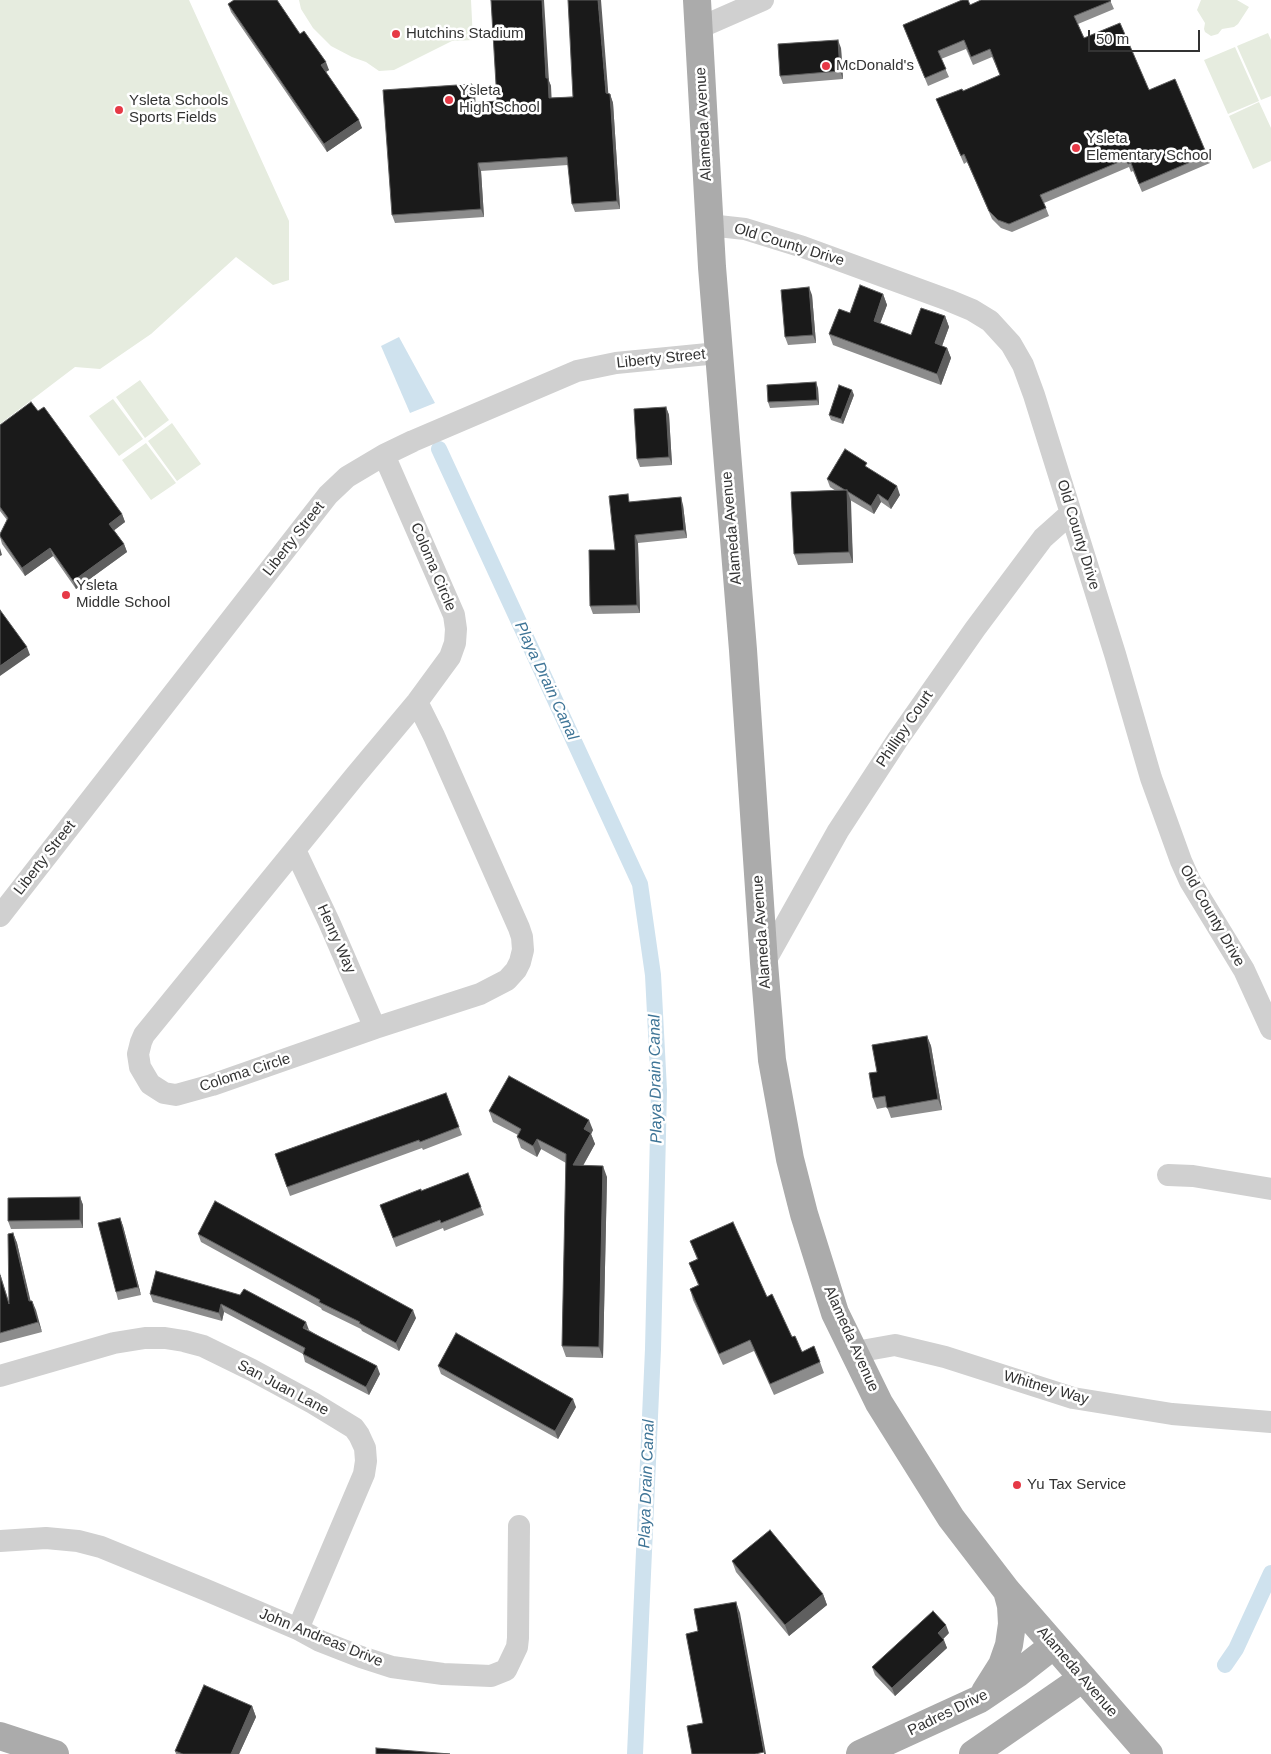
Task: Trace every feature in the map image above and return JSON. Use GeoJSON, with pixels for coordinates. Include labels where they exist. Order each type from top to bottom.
{"type":"FeatureCollection","features":[{"type":"Feature","properties":{"kind":"main road","name":"Alameda Avenue"},"geometry":{"type":"LineString","coordinates":[[697,0],[718,353],[743,650],[772,1060],[790,1159],[804,1214],[835,1313],[879,1403],[951,1518],[1007,1591],[1149,1754]]}},
{"type":"Feature","properties":{"kind":"main road"},"geometry":{"type":"LineString","coordinates":[[980,1699],[1002,1665],[1009,1645],[1012,1624],[1011,1606],[1007,1591]]}},
{"type":"Feature","properties":{"kind":"main road","name":"Padres Drive"},"geometry":{"type":"LineString","coordinates":[[860,1754],[980,1699],[1017,1674],[1054,1645]]}},
{"type":"Feature","properties":{"kind":"main road"},"geometry":{"type":"LineString","coordinates":[[973,1754],[1083,1678]]}},
{"type":"Feature","properties":{"kind":"main road"},"geometry":{"type":"LineString","coordinates":[[0,1736],[55,1754]]}},
{"type":"Feature","properties":{"kind":"street"},"geometry":{"type":"LineString","coordinates":[[699,28],[763,0]]}},
{"type":"Feature","properties":{"kind":"street","name":"Old County Drive"},"geometry":{"type":"LineString","coordinates":[[709,225],[746,229],[803,247],[948,300],[972,310],[990,321],[1011,344],[1023,365],[1034,395],[1115,654],[1151,778],[1181,862],[1190,881],[1244,970],[1271,1029]]}},
{"type":"Feature","properties":{"kind":"street","name":"Liberty Street"},"geometry":{"type":"LineString","coordinates":[[0,916],[328,495],[347,477],[384,455],[504,401],[577,371],[616,363],[718,353]]}},
{"type":"Feature","properties":{"kind":"street","name":"Coloma Circle"},"geometry":{"type":"LineString","coordinates":[[384,455],[454,615],[455,643],[450,657],[417,702],[144,1035],[138,1054],[140,1067],[150,1084],[164,1093],[180,1094],[480,994],[500,985],[516,970],[523,950],[519,928],[434,736],[417,702]]}},
{"type":"Feature","properties":{"kind":"street","name":"Phillipy Court"},"geometry":{"type":"LineString","coordinates":[[764,963],[838,830],[898,739],[975,629],[1043,538],[1071,513]]}},
{"type":"Feature","properties":{"kind":"street","name":"Henry Way"},"geometry":{"type":"LineString","coordinates":[[295,850],[375,1028]]}},
{"type":"Feature","properties":{"kind":"street"},"geometry":{"type":"LineString","coordinates":[[1168,1175],[1193,1176],[1271,1189]]}},
{"type":"Feature","properties":{"kind":"street","name":"San Juan Lane"},"geometry":{"type":"LineString","coordinates":[[0,1376],[114,1343],[145,1338],[174,1339],[203,1346],[252,1370],[354,1428],[365,1448],[364,1474],[298,1629]]}},
{"type":"Feature","properties":{"kind":"street","name":"Whitney Way"},"geometry":{"type":"LineString","coordinates":[[856,1355],[867,1350],[895,1345],[945,1357],[1072,1398],[1172,1414],[1271,1422]]}},
{"type":"Feature","properties":{"kind":"street","name":"John Andreas Drive"},"geometry":{"type":"LineString","coordinates":[[0,1541],[46,1538],[78,1541],[100,1547],[361,1657],[392,1667],[443,1674],[491,1676],[500,1674],[509,1666],[517,1647],[519,1526]]}},
{"type":"Feature","properties":{"kind":"shaded area","name":"Ysleta Schools Sports Fields"},"geometry":{"type":"Polygon","coordinates":[[[0,0],[189,0],[289,221],[289,280],[273,285],[236,257],[151,334],[100,369],[75,367],[0,424],[0,0]]]}},
{"type":"Feature","properties":{"kind":"shaded area","name":"Hutchins Stadium"},"geometry":{"type":"Polygon","coordinates":[[[299,0],[471,0],[473,40],[452,41],[394,70],[379,71],[366,62],[331,46],[313,28],[301,9],[299,0]]]}},
{"type":"Feature","properties":{"kind":"shaded area"},"geometry":{"type":"Polygon","coordinates":[[[1201,0],[1237,0],[1249,7],[1238,24],[1234,27],[1222,29],[1218,34],[1211,36],[1205,32],[1205,23],[1197,10],[1201,0]]]}},
{"type":"Feature","properties":{"kind":"shaded area"},"geometry":{"type":"Polygon","coordinates":[[[1268,33],[1271,40],[1271,96],[1261,100],[1237,46],[1268,33]]]}},
{"type":"Feature","properties":{"kind":"shaded area"},"geometry":{"type":"Polygon","coordinates":[[[1235,47],[1259,101],[1228,114],[1204,60],[1235,47]]]}},
{"type":"Feature","properties":{"kind":"shaded area"},"geometry":{"type":"Polygon","coordinates":[[[1259,102],[1271,128],[1271,161],[1253,169],[1229,116],[1259,102]]]}},
{"type":"Feature","properties":{"kind":"shaded area"},"geometry":{"type":"Polygon","coordinates":[[[140,380],[169,420],[145,438],[116,397],[140,380]]]}},
{"type":"Feature","properties":{"kind":"shaded area"},"geometry":{"type":"Polygon","coordinates":[[[113,399],[143,439],[119,456],[89,416],[113,399]]]}},
{"type":"Feature","properties":{"kind":"shaded area"},"geometry":{"type":"Polygon","coordinates":[[[172,423],[201,464],[177,481],[148,441],[172,423]]]}},
{"type":"Feature","properties":{"kind":"shaded area"},"geometry":{"type":"Polygon","coordinates":[[[146,443],[176,483],[151,500],[122,460],[146,443]]]}},
{"type":"Feature","properties":{"kind":"water"},"geometry":{"type":"Polygon","coordinates":[[[399,337],[435,403],[410,413],[381,346],[399,337]]]}},
{"type":"Feature","properties":{"kind":"building"},"geometry":{"type":"Polygon","coordinates":[[[234,0],[277,0],[300,34],[304,31],[326,62],[321,65],[359,120],[324,144],[228,4],[234,0]]]}},
{"type":"Feature","properties":{"kind":"building"},"geometry":{"type":"Polygon","coordinates":[[[491,0],[542,0],[546,78],[548,78],[549,98],[573,97],[568,0],[598,0],[606,93],[610,94],[617,201],[572,204],[567,157],[478,163],[481,209],[392,215],[383,90],[472,84],[473,103],[497,101],[491,0]]]}},
{"type":"Feature","properties":{"kind":"building"},"geometry":{"type":"Polygon","coordinates":[[[962,0],[968,0],[970,5],[981,0],[1110,0],[1074,16],[1084,38],[1120,23],[1149,90],[1175,79],[1207,155],[1139,184],[1131,163],[1128,164],[1126,159],[1040,195],[1046,208],[1009,224],[998,220],[989,211],[964,154],[961,156],[936,99],[962,89],[963,91],[1000,75],[990,49],[971,57],[964,40],[938,51],[946,69],[925,78],[903,25],[962,0]]]}},
{"type":"Feature","properties":{"kind":"building"},"geometry":{"type":"Polygon","coordinates":[[[838,40],[840,71],[780,76],[778,44],[838,40]]]}},
{"type":"Feature","properties":{"kind":"building"},"geometry":{"type":"Polygon","coordinates":[[[860,285],[883,294],[874,321],[911,335],[921,308],[945,316],[935,343],[947,348],[937,374],[829,334],[839,309],[850,313],[860,285]]]}},
{"type":"Feature","properties":{"kind":"building"},"geometry":{"type":"Polygon","coordinates":[[[809,287],[813,335],[785,337],[781,290],[809,287]]]}},
{"type":"Feature","properties":{"kind":"building"},"geometry":{"type":"Polygon","coordinates":[[[816,382],[817,400],[768,402],[767,385],[816,382]]]}},
{"type":"Feature","properties":{"kind":"building"},"geometry":{"type":"Polygon","coordinates":[[[839,385],[852,390],[841,419],[829,415],[839,385]]]}},
{"type":"Feature","properties":{"kind":"building"},"geometry":{"type":"Polygon","coordinates":[[[31,402],[38,411],[44,407],[122,514],[109,524],[124,544],[73,581],[50,548],[22,568],[0,536],[8,518],[0,507],[0,425],[31,402]]]}},
{"type":"Feature","properties":{"kind":"building"},"geometry":{"type":"Polygon","coordinates":[[[666,407],[669,457],[637,459],[634,409],[666,407]]]}},
{"type":"Feature","properties":{"kind":"building"},"geometry":{"type":"Polygon","coordinates":[[[845,449],[867,463],[865,466],[897,486],[888,501],[878,494],[871,506],[827,479],[845,449]]]}},
{"type":"Feature","properties":{"kind":"building"},"geometry":{"type":"Polygon","coordinates":[[[847,490],[849,552],[794,554],[791,492],[847,490]]]}},
{"type":"Feature","properties":{"kind":"building"},"geometry":{"type":"Polygon","coordinates":[[[628,494],[629,502],[681,497],[684,530],[635,535],[637,605],[590,606],[589,550],[615,550],[609,496],[628,494]]]}},
{"type":"Feature","properties":{"kind":"building"},"geometry":{"type":"Polygon","coordinates":[[[0,610],[27,647],[0,666],[0,610]]]}},
{"type":"Feature","properties":{"kind":"building"},"geometry":{"type":"Polygon","coordinates":[[[927,1036],[938,1099],[887,1108],[885,1096],[873,1098],[869,1073],[877,1072],[872,1045],[927,1036]]]}},
{"type":"Feature","properties":{"kind":"building"},"geometry":{"type":"Polygon","coordinates":[[[509,1076],[589,1120],[584,1129],[591,1133],[573,1165],[603,1166],[599,1347],[562,1346],[566,1154],[537,1139],[533,1146],[517,1137],[521,1129],[489,1111],[509,1076]]]}},
{"type":"Feature","properties":{"kind":"building"},"geometry":{"type":"Polygon","coordinates":[[[446,1093],[459,1127],[287,1187],[275,1154],[446,1093]]]}},
{"type":"Feature","properties":{"kind":"building"},"geometry":{"type":"Polygon","coordinates":[[[468,1173],[481,1207],[441,1223],[440,1220],[393,1238],[380,1205],[468,1173]]]}},
{"type":"Feature","properties":{"kind":"building"},"geometry":{"type":"Polygon","coordinates":[[[80,1197],[80,1220],[8,1221],[8,1198],[80,1197]]]}},
{"type":"Feature","properties":{"kind":"building"},"geometry":{"type":"Polygon","coordinates":[[[215,1201],[413,1310],[396,1343],[198,1234],[215,1201]]]}},
{"type":"Feature","properties":{"kind":"building"},"geometry":{"type":"Polygon","coordinates":[[[120,1218],[138,1287],[116,1292],[98,1223],[120,1218]]]}},
{"type":"Feature","properties":{"kind":"building"},"geometry":{"type":"Polygon","coordinates":[[[733,1222],[767,1297],[772,1294],[792,1337],[795,1336],[802,1352],[814,1346],[820,1362],[770,1384],[750,1340],[719,1354],[690,1289],[699,1285],[689,1263],[698,1259],[690,1241],[733,1222]]]}},
{"type":"Feature","properties":{"kind":"building"},"geometry":{"type":"Polygon","coordinates":[[[13,1233],[29,1301],[32,1301],[38,1322],[0,1333],[0,1275],[9,1304],[8,1234],[13,1233]]]}},
{"type":"Feature","properties":{"kind":"building"},"geometry":{"type":"Polygon","coordinates":[[[156,1271],[240,1295],[244,1289],[306,1322],[303,1328],[377,1366],[366,1387],[303,1354],[305,1348],[221,1304],[219,1313],[150,1294],[156,1271]]]}},
{"type":"Feature","properties":{"kind":"building"},"geometry":{"type":"Polygon","coordinates":[[[456,1333],[573,1399],[555,1431],[438,1366],[456,1333]]]}},
{"type":"Feature","properties":{"kind":"building"},"geometry":{"type":"Polygon","coordinates":[[[770,1530],[823,1594],[785,1625],[732,1561],[770,1530]]]}},
{"type":"Feature","properties":{"kind":"building"},"geometry":{"type":"Polygon","coordinates":[[[736,1602],[764,1752],[755,1754],[692,1754],[687,1726],[703,1723],[686,1634],[698,1631],[694,1609],[736,1602]]]}},
{"type":"Feature","properties":{"kind":"building"},"geometry":{"type":"Polygon","coordinates":[[[933,1611],[946,1625],[938,1633],[944,1640],[892,1688],[872,1667],[933,1611]]]}},
{"type":"Feature","properties":{"kind":"building"},"geometry":{"type":"Polygon","coordinates":[[[204,1685],[252,1706],[231,1754],[183,1754],[175,1751],[204,1685]]]}},
{"type":"Feature","properties":{"kind":"building"},"geometry":{"type":"Polygon","coordinates":[[[376,1748],[450,1754],[376,1754],[376,1748]]]}},
{"type":"Feature","properties":{"kind":"waterway","name":"Playa Drain Canal"},"geometry":{"type":"LineString","coordinates":[[439,449],[640,884],[653,975],[659,1090],[653,1349],[635,1754]]}},
{"type":"Feature","properties":{"kind":"waterway"},"geometry":{"type":"LineString","coordinates":[[1225,1665],[1236,1649],[1271,1573]]}},
{"type":"Feature","properties":{"kind":"place","name":"Hutchins Stadium"},"geometry":{"type":"Point","coordinates":[396,34]}},
{"type":"Feature","properties":{"kind":"place","name":"McDonald's"},"geometry":{"type":"Point","coordinates":[826,66]}},
{"type":"Feature","properties":{"kind":"place","name":"Ysleta High School"},"geometry":{"type":"Point","coordinates":[449,100]}},
{"type":"Feature","properties":{"kind":"place","name":"Ysleta Schools Sports Fields"},"geometry":{"type":"Point","coordinates":[119,110]}},
{"type":"Feature","properties":{"kind":"place","name":"Ysleta Elementary School"},"geometry":{"type":"Point","coordinates":[1076,148]}},
{"type":"Feature","properties":{"kind":"place","name":"Ysleta Middle School"},"geometry":{"type":"Point","coordinates":[66,595]}},
{"type":"Feature","properties":{"kind":"place","name":"Yu Tax Service"},"geometry":{"type":"Point","coordinates":[1017,1485]}}]}
